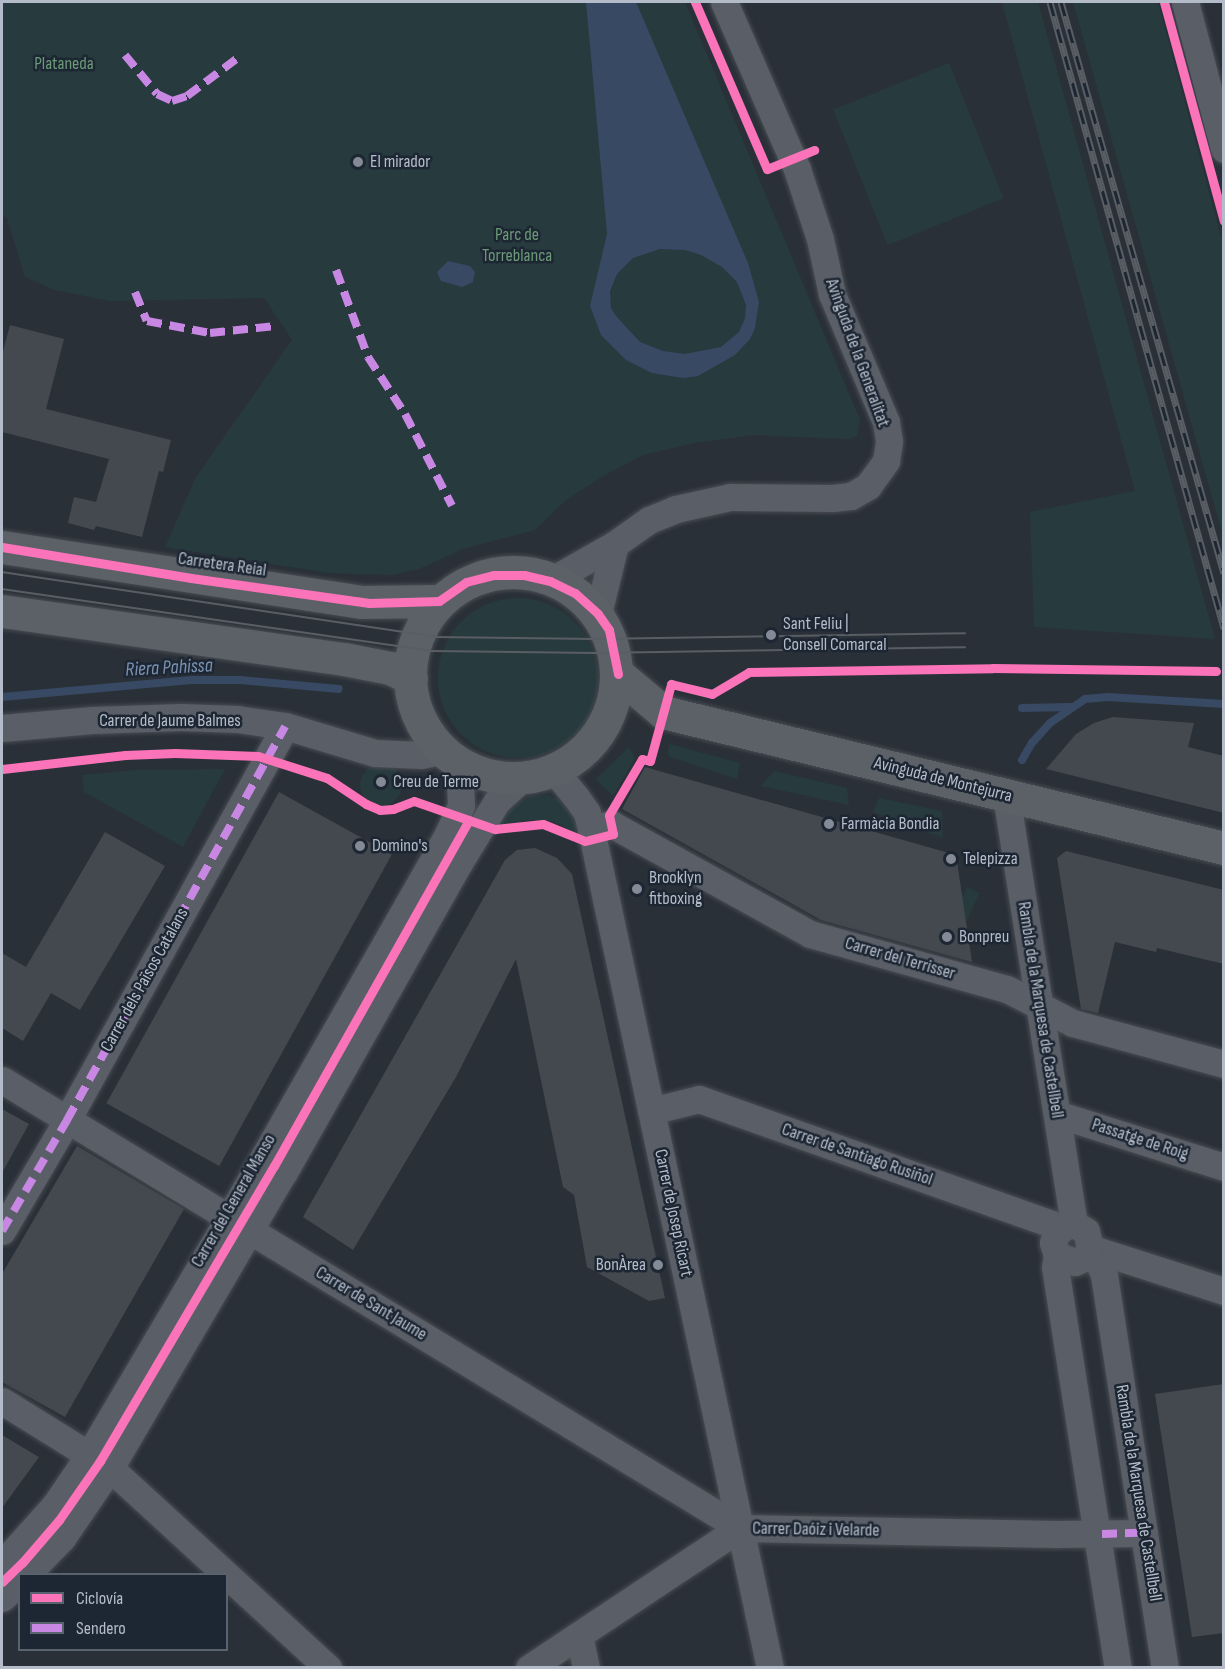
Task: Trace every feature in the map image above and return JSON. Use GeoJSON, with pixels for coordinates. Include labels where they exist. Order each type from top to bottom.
{"type":"FeatureCollection","features":[{"type":"Feature","properties":{"kind":"main road","name":"Carretera Reial"},"geometry":{"type":"LineString","coordinates":[[2,547],[362,602],[439,601]]}},
{"type":"Feature","properties":{"kind":"main road"},"geometry":{"type":"LineString","coordinates":[[494,575],[524,575],[550,581],[575,593],[598,614],[609,630],[618,674],[615,697],[608,719],[597,736],[576,757],[539,773],[506,778],[451,757],[421,720],[413,697],[411,678],[416,638],[424,620],[439,601],[466,582],[494,575]]}},
{"type":"Feature","properties":{"kind":"main road"},"geometry":{"type":"LineString","coordinates":[[2,611],[344,659],[390,668],[411,678]]}},
{"type":"Feature","properties":{"kind":"main road","name":"Avinguda de Montejurra"},"geometry":{"type":"LineString","coordinates":[[618,674],[663,712],[1224,848]]}},
{"type":"Feature","properties":{"kind":"main road"},"geometry":{"type":"LineString","coordinates":[[597,736],[663,712]]}},
{"type":"Feature","properties":{"kind":"street","name":"Avinguda de la Generalitat"},"geometry":{"type":"LineString","coordinates":[[550,581],[615,544],[649,520],[708,500],[851,496],[868,486],[886,461],[889,441],[886,422],[832,294],[820,239],[796,169],[724,2]]}},
{"type":"Feature","properties":{"kind":"street"},"geometry":{"type":"LineString","coordinates":[[1185,2],[1224,149]]}},
{"type":"Feature","properties":{"kind":"street"},"geometry":{"type":"LineString","coordinates":[[598,614],[615,544]]}},
{"type":"Feature","properties":{"kind":"street","name":"Carrer de Jaume Balmes"},"geometry":{"type":"LineString","coordinates":[[2,728],[93,720],[181,717],[237,719],[285,726],[375,753],[451,757]]}},
{"type":"Feature","properties":{"kind":"street","name":"Carrer dels Països Catalans"},"geometry":{"type":"LineString","coordinates":[[2,1231],[67,1120],[285,726]]}},
{"type":"Feature","properties":{"kind":"street","name":"Carrer del General Manso"},"geometry":{"type":"LineString","coordinates":[[239,1224],[457,816],[462,785],[451,757]]}},
{"type":"Feature","properties":{"kind":"street","name":"Carrer del General Manso"},"geometry":{"type":"LineString","coordinates":[[29,1573],[62,1538],[100,1461],[239,1224],[497,801],[539,773]]}},
{"type":"Feature","properties":{"kind":"street","name":"Carrer de Josep Ricart"},"geometry":{"type":"LineString","coordinates":[[539,773],[576,797],[587,813],[770,1668]]}},
{"type":"Feature","properties":{"kind":"street","name":"Rambla de la Marquesa de Castellbell"},"geometry":{"type":"LineString","coordinates":[[1006,795],[1057,1114],[1068,1226]]}},
{"type":"Feature","properties":{"kind":"street","name":"Carrer del Terrisser"},"geometry":{"type":"LineString","coordinates":[[591,829],[611,824],[810,934],[1007,990],[1073,1023],[1224,1064]]}},
{"type":"Feature","properties":{"kind":"street","name":"Carrer de Sant Jaume"},"geometry":{"type":"LineString","coordinates":[[2,1080],[740,1528]]}},
{"type":"Feature","properties":{"kind":"street","name":"Carrer de Santiago Rusiñol"},"geometry":{"type":"LineString","coordinates":[[651,1111],[699,1099],[1068,1226]]}},
{"type":"Feature","properties":{"kind":"street","name":"Passatge de Roig"},"geometry":{"type":"LineString","coordinates":[[1057,1114],[1224,1167]]}},
{"type":"Feature","properties":{"kind":"street","name":"Rambla de la Marquesa de Castellbell"},"geometry":{"type":"LineString","coordinates":[[1068,1226],[1086,1231],[1089,1251],[1099,1263],[1104,1275],[1165,1668]]}},
{"type":"Feature","properties":{"kind":"street","name":"Rambla de la Marquesa de Castellbell"},"geometry":{"type":"LineString","coordinates":[[1068,1226],[1053,1238],[1057,1255],[1055,1267],[1118,1668]]}},
{"type":"Feature","properties":{"kind":"street"},"geometry":{"type":"LineString","coordinates":[[1057,1255],[1075,1262],[1089,1251],[1224,1291]]}},
{"type":"Feature","properties":{"kind":"street"},"geometry":{"type":"LineString","coordinates":[[2,1401],[100,1461],[223,1573]]}},
{"type":"Feature","properties":{"kind":"street","name":"Carrer del General Manso"},"geometry":{"type":"LineString","coordinates":[[2,1564],[55,1504],[100,1461]]}},
{"type":"Feature","properties":{"kind":"street","name":"Carrer Daóiz i Velarde"},"geometry":{"type":"LineString","coordinates":[[529,1668],[740,1528],[1144,1533]]}},
{"type":"Feature","properties":{"kind":"street"},"geometry":{"type":"LineString","coordinates":[[228,1577],[328,1668]]}},
{"type":"Feature","properties":{"kind":"street"},"geometry":{"type":"LineString","coordinates":[[2,1598],[18,1584]]}},
{"type":"Feature","properties":{"kind":"street"},"geometry":{"type":"LineString","coordinates":[[579,1635],[586,1668]]}},
{"type":"Feature","properties":{"kind":"green space","name":"Parc de Torreblanca"},"geometry":{"type":"Polygon","coordinates":[[[2,2],[685,2],[860,420],[857,436],[848,439],[753,435],[694,443],[643,455],[603,476],[565,501],[535,530],[463,549],[419,569],[391,575],[328,573],[165,547],[196,477],[292,340],[264,298],[110,301],[55,290],[25,277],[7,218],[2,215],[2,2]]]}},
{"type":"Feature","properties":{"kind":"green space"},"geometry":{"type":"Polygon","coordinates":[[[1002,2],[1038,2],[1215,639],[1034,627],[1030,512],[1135,491],[1002,2]]]}},
{"type":"Feature","properties":{"kind":"green space"},"geometry":{"type":"Polygon","coordinates":[[[1073,2],[1158,2],[1223,244],[1223,536],[1073,2]]]}},
{"type":"Feature","properties":{"kind":"green space"},"geometry":{"type":"Polygon","coordinates":[[[949,63],[1004,198],[888,245],[833,110],[949,63]]]}},
{"type":"Feature","properties":{"kind":"green space"},"geometry":{"type":"Polygon","coordinates":[[[518,598],[534,599],[549,604],[563,611],[575,621],[585,633],[592,647],[597,662],[597,694],[592,709],[585,723],[575,735],[563,745],[549,752],[534,757],[518,758],[502,757],[487,752],[473,745],[461,735],[451,723],[444,709],[439,694],[438,678],[439,662],[444,647],[451,633],[461,621],[473,611],[487,604],[502,599],[518,598]]]}},
{"type":"Feature","properties":{"kind":"green space"},"geometry":{"type":"Polygon","coordinates":[[[669,744],[740,763],[737,779],[668,756],[669,744]]]}},
{"type":"Feature","properties":{"kind":"green space"},"geometry":{"type":"Polygon","coordinates":[[[629,747],[635,759],[613,796],[596,779],[629,747]]]}},
{"type":"Feature","properties":{"kind":"green space"},"geometry":{"type":"Polygon","coordinates":[[[381,764],[396,770],[402,785],[396,800],[381,806],[366,800],[360,785],[366,770],[381,764]]]}},
{"type":"Feature","properties":{"kind":"green space"},"geometry":{"type":"Polygon","coordinates":[[[225,769],[183,847],[84,792],[82,775],[136,770],[225,769]]]}},
{"type":"Feature","properties":{"kind":"green space"},"geometry":{"type":"Polygon","coordinates":[[[774,771],[847,788],[849,805],[761,786],[774,771]]]}},
{"type":"Feature","properties":{"kind":"green space"},"geometry":{"type":"Polygon","coordinates":[[[548,795],[571,805],[580,837],[562,825],[547,820],[529,820],[499,826],[505,814],[516,803],[531,796],[548,795]]]}},
{"type":"Feature","properties":{"kind":"green space"},"geometry":{"type":"Polygon","coordinates":[[[879,798],[942,811],[943,838],[873,812],[879,798]]]}},
{"type":"Feature","properties":{"kind":"green space"},"geometry":{"type":"Polygon","coordinates":[[[967,887],[980,893],[951,955],[938,950],[967,887]]]}},
{"type":"Feature","properties":{"kind":"water"},"geometry":{"type":"Polygon","coordinates":[[[586,2],[636,2],[748,263],[759,302],[755,328],[750,339],[735,355],[698,376],[683,378],[652,373],[626,360],[601,335],[590,306],[607,234],[586,2]],[[660,249],[633,258],[617,274],[610,291],[611,308],[640,342],[663,351],[685,354],[721,347],[739,332],[745,318],[746,305],[737,282],[722,267],[701,255],[685,250],[660,249]]]}},
{"type":"Feature","properties":{"kind":"water"},"geometry":{"type":"Polygon","coordinates":[[[448,261],[470,266],[475,272],[473,282],[462,287],[441,281],[437,272],[448,261]]]}},
{"type":"Feature","properties":{"kind":"building"},"geometry":{"type":"Polygon","coordinates":[[[10,325],[64,339],[46,409],[171,440],[163,472],[159,471],[142,537],[96,526],[94,530],[68,523],[74,497],[96,502],[109,459],[2,432],[2,355],[10,325]]]}},
{"type":"Feature","properties":{"kind":"building"},"geometry":{"type":"Polygon","coordinates":[[[1113,717],[1194,723],[1188,747],[1224,756],[1224,813],[1046,769],[1076,734],[1094,723],[1113,717]]]}},
{"type":"Feature","properties":{"kind":"building"},"geometry":{"type":"Polygon","coordinates":[[[645,767],[956,855],[972,962],[821,920],[622,809],[645,767]]]}},
{"type":"Feature","properties":{"kind":"building"},"geometry":{"type":"Polygon","coordinates":[[[279,792],[392,855],[219,1166],[106,1103],[279,792]]]}},
{"type":"Feature","properties":{"kind":"building"},"geometry":{"type":"Polygon","coordinates":[[[105,832],[165,866],[80,1010],[51,993],[23,1041],[2,1028],[2,953],[26,967],[105,832]]]}},
{"type":"Feature","properties":{"kind":"building"},"geometry":{"type":"Polygon","coordinates":[[[535,848],[557,858],[572,874],[665,1298],[649,1301],[587,1267],[574,1195],[563,1187],[516,959],[456,1077],[353,1250],[303,1217],[505,860],[517,850],[535,848]]]}},
{"type":"Feature","properties":{"kind":"building"},"geometry":{"type":"Polygon","coordinates":[[[1066,851],[1224,890],[1224,964],[1157,948],[1156,952],[1115,942],[1098,1013],[1081,1009],[1057,858],[1066,851]]]}},
{"type":"Feature","properties":{"kind":"building"},"geometry":{"type":"Polygon","coordinates":[[[2,1109],[29,1124],[2,1173],[2,1109]]]}},
{"type":"Feature","properties":{"kind":"building"},"geometry":{"type":"Polygon","coordinates":[[[77,1146],[184,1209],[65,1417],[2,1382],[2,1274],[77,1146]]]}},
{"type":"Feature","properties":{"kind":"building"},"geometry":{"type":"Polygon","coordinates":[[[1224,1384],[1224,1633],[1192,1637],[1155,1394],[1224,1384]]]}},
{"type":"Feature","properties":{"kind":"building"},"geometry":{"type":"Polygon","coordinates":[[[2,1435],[39,1457],[2,1508],[2,1435]]]}},
{"type":"Feature","properties":{"kind":"waterway","name":"Riera Pahissa"},"geometry":{"type":"LineString","coordinates":[[2,697],[194,680],[240,680],[339,689]]}},
{"type":"Feature","properties":{"kind":"waterway","name":"Riera Pahissa"},"geometry":{"type":"LineString","coordinates":[[1022,760],[1032,743],[1050,723],[1085,699],[1108,697],[1224,704]]}},
{"type":"Feature","properties":{"kind":"waterway","name":"Riera Pahissa"},"geometry":{"type":"LineString","coordinates":[[1022,708],[1070,707]]}},
{"type":"Feature","properties":{"kind":"tram line"},"geometry":{"type":"LineString","coordinates":[[2,572],[435,637],[595,639],[965,633]]}},
{"type":"Feature","properties":{"kind":"tram line"},"geometry":{"type":"LineString","coordinates":[[2,589],[434,651],[595,653],[965,647]]}},
{"type":"Feature","properties":{"kind":"railway"},"geometry":{"type":"LineString","coordinates":[[1050,2],[1224,628]]}},
{"type":"Feature","properties":{"kind":"railway"},"geometry":{"type":"LineString","coordinates":[[1061,2],[1224,573]]}},
{"type":"Feature","properties":{"kind":"marked path"},"geometry":{"type":"LineString","coordinates":[[125,55],[157,94],[172,101],[187,96],[239,57]]}},
{"type":"Feature","properties":{"kind":"marked path"},"geometry":{"type":"LineString","coordinates":[[336,270],[368,357],[405,414],[452,506]]}},
{"type":"Feature","properties":{"kind":"marked path"},"geometry":{"type":"LineString","coordinates":[[135,292],[147,321],[210,333],[276,326]]}},
{"type":"Feature","properties":{"kind":"marked path"},"geometry":{"type":"LineString","coordinates":[[2,1231],[67,1120],[285,726]]}},
{"type":"Feature","properties":{"kind":"marked path"},"geometry":{"type":"LineString","coordinates":[[1102,1534],[1138,1533]]}},
{"type":"Feature","properties":{"kind":"cycle path"},"geometry":{"type":"LineString","coordinates":[[695,2],[767,169],[814,150]]}},
{"type":"Feature","properties":{"kind":"cycle path"},"geometry":{"type":"LineString","coordinates":[[1164,2],[1224,221]]}},
{"type":"Feature","properties":{"kind":"cycle path"},"geometry":{"type":"LineString","coordinates":[[2,547],[191,578],[369,603],[439,601],[466,582],[494,575],[524,575],[550,581],[575,593],[598,614],[609,630],[618,674]]}},
{"type":"Feature","properties":{"kind":"cycle path"},"geometry":{"type":"LineString","coordinates":[[2,769],[125,755],[175,753],[258,756],[327,778],[366,804],[380,810],[393,809],[414,801],[495,829],[543,824],[585,841],[613,834],[609,815],[642,759],[650,761],[671,684],[712,694],[749,672],[993,668],[1216,671]]}},
{"type":"Feature","properties":{"kind":"cycle path"},"geometry":{"type":"LineString","coordinates":[[2,1582],[22,1563],[59,1520],[100,1461],[274,1166],[469,820]]}},
{"type":"Feature","properties":{"kind":"place","name":"El mirador"},"geometry":{"type":"Point","coordinates":[358,162]}},
{"type":"Feature","properties":{"kind":"place","name":"Sant Feliu | Consell Comarcal"},"geometry":{"type":"Point","coordinates":[771,635]}},
{"type":"Feature","properties":{"kind":"place","name":"Creu de Terme"},"geometry":{"type":"Point","coordinates":[381,782]}},
{"type":"Feature","properties":{"kind":"place","name":"Farmàcia Bondia"},"geometry":{"type":"Point","coordinates":[829,824]}},
{"type":"Feature","properties":{"kind":"place","name":"Domino's"},"geometry":{"type":"Point","coordinates":[360,846]}},
{"type":"Feature","properties":{"kind":"place","name":"Telepizza"},"geometry":{"type":"Point","coordinates":[951,859]}},
{"type":"Feature","properties":{"kind":"place","name":"Brooklyn fitboxing"},"geometry":{"type":"Point","coordinates":[637,889]}},
{"type":"Feature","properties":{"kind":"place","name":"Bonpreu"},"geometry":{"type":"Point","coordinates":[947,937]}},
{"type":"Feature","properties":{"kind":"place","name":"BonÀrea"},"geometry":{"type":"Point","coordinates":[658,1265]}},
{"type":"Feature","properties":{"kind":"park label","name":"Plataneda"},"geometry":{"type":"Point","coordinates":[64,64]}}]}
